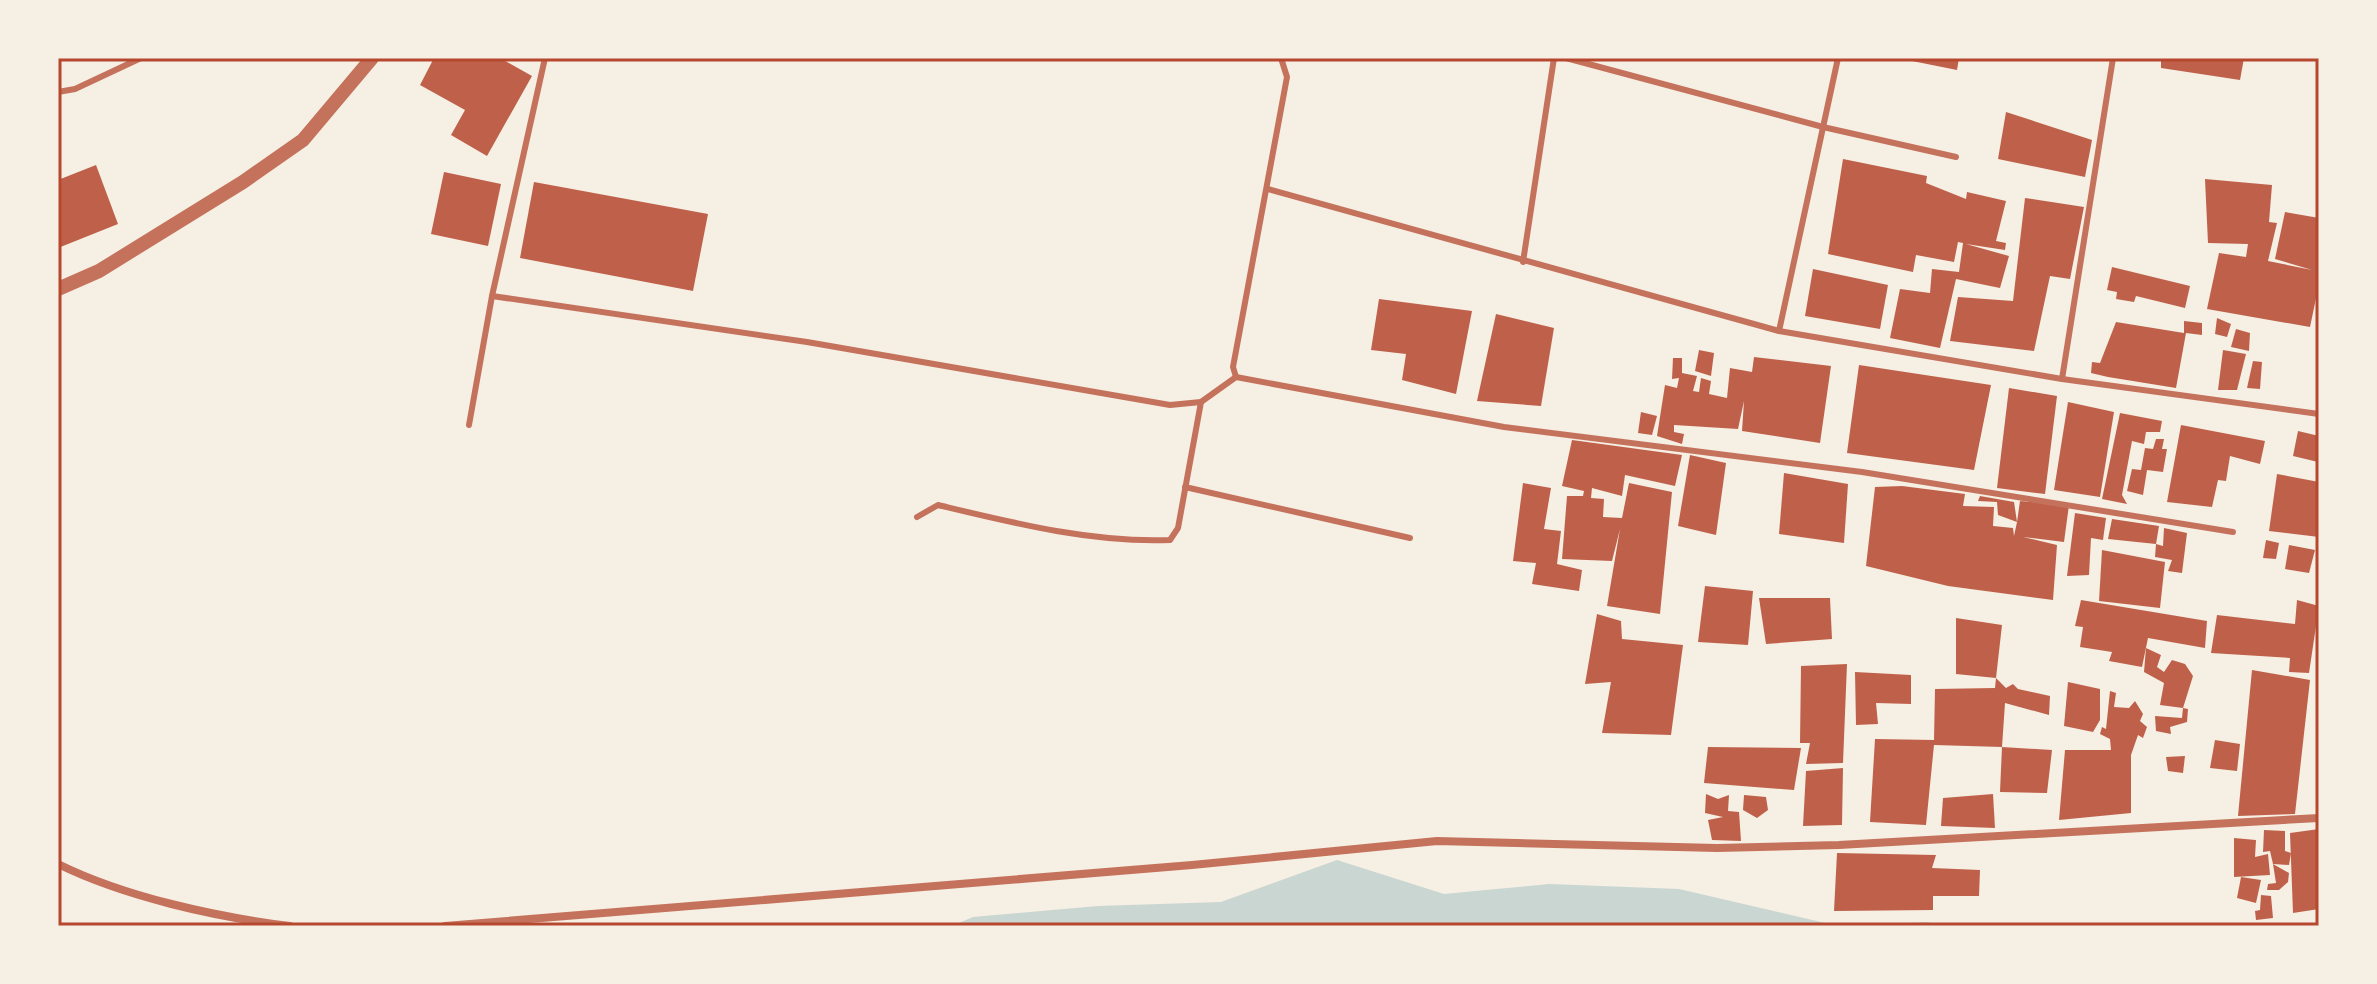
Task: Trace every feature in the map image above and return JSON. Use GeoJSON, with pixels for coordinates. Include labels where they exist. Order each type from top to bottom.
{"type":"FeatureCollection","features":[{"type":"Feature","properties":{"kind":"street"},"geometry":{"type":"LineString","coordinates":[[58,289],[112,263],[243,182],[303,140],[372,58]]}},
{"type":"Feature","properties":{"kind":"street"},"geometry":{"type":"LineString","coordinates":[[445,926],[1176,867],[1437,841],[1717,848],[2319,818]]}},
{"type":"Feature","properties":{"kind":"street"},"geometry":{"type":"LineString","coordinates":[[58,864],[84,877],[222,916],[290,926]]}},
{"type":"Feature","properties":{"kind":"lane"},"geometry":{"type":"LineString","coordinates":[[58,92],[75,89],[141,58]]}},
{"type":"Feature","properties":{"kind":"lane"},"geometry":{"type":"LineString","coordinates":[[469,425],[492,296],[545,58]]}},
{"type":"Feature","properties":{"kind":"lane"},"geometry":{"type":"LineString","coordinates":[[1236,377],[1233,367],[1287,77],[1281,58]]}},
{"type":"Feature","properties":{"kind":"lane"},"geometry":{"type":"LineString","coordinates":[[1523,262],[1554,58]]}},
{"type":"Feature","properties":{"kind":"lane"},"geometry":{"type":"LineString","coordinates":[[1566,58],[1823,127],[1956,157]]}},
{"type":"Feature","properties":{"kind":"lane"},"geometry":{"type":"LineString","coordinates":[[1779,331],[1838,58]]}},
{"type":"Feature","properties":{"kind":"lane"},"geometry":{"type":"LineString","coordinates":[[2062,379],[2113,58]]}},
{"type":"Feature","properties":{"kind":"lane"},"geometry":{"type":"LineString","coordinates":[[1268,189],[1779,331],[2062,379],[2319,414]]}},
{"type":"Feature","properties":{"kind":"lane"},"geometry":{"type":"LineString","coordinates":[[492,296],[807,342],[1170,405],[1201,402],[1236,377],[1504,427],[1862,472],[2233,532]]}},
{"type":"Feature","properties":{"kind":"lane"},"geometry":{"type":"LineString","coordinates":[[917,517],[938,505],[1015,523],[1142,541],[1170,540],[1178,528],[1201,402]]}},
{"type":"Feature","properties":{"kind":"lane"},"geometry":{"type":"LineString","coordinates":[[1185,487],[1410,538]]}},
{"type":"Feature","properties":{"kind":"shaded area"},"geometry":{"type":"Polygon","coordinates":[[[1337,860],[1444,894],[1549,884],[1679,889],[1838,926],[952,926],[973,917],[1098,906],[1221,902],[1337,860]]]}},
{"type":"Feature","properties":{"kind":"shaded area"},"geometry":{"type":"Polygon","coordinates":[[[1927,922],[1941,926],[1838,926],[1927,922]]]}},
{"type":"Feature","properties":{"kind":"building"},"geometry":{"type":"Polygon","coordinates":[[[434,58],[500,58],[532,76],[487,156],[451,135],[465,110],[420,85],[434,58]]]}},
{"type":"Feature","properties":{"kind":"building"},"geometry":{"type":"Polygon","coordinates":[[[1897,58],[1959,58],[1957,70],[1897,58]]]}},
{"type":"Feature","properties":{"kind":"building"},"geometry":{"type":"Polygon","coordinates":[[[2161,58],[2244,58],[2240,80],[2161,68],[2161,58]]]}},
{"type":"Feature","properties":{"kind":"building"},"geometry":{"type":"Polygon","coordinates":[[[2006,112],[2092,140],[2085,177],[1998,159],[2006,112]]]}},
{"type":"Feature","properties":{"kind":"building"},"geometry":{"type":"Polygon","coordinates":[[[1843,159],[1927,176],[1926,183],[1966,199],[1967,192],[2006,201],[1996,241],[2006,243],[2005,250],[1966,244],[2009,256],[2000,288],[1956,279],[1940,348],[1890,338],[1900,289],[1930,293],[1932,269],[1959,272],[1963,243],[1958,242],[1954,262],[1916,255],[1913,272],[1828,254],[1843,159]]]}},
{"type":"Feature","properties":{"kind":"building"},"geometry":{"type":"Polygon","coordinates":[[[96,165],[118,224],[58,248],[58,180],[96,165]]]}},
{"type":"Feature","properties":{"kind":"building"},"geometry":{"type":"Polygon","coordinates":[[[444,172],[501,184],[488,246],[431,234],[444,172]]]}},
{"type":"Feature","properties":{"kind":"building"},"geometry":{"type":"Polygon","coordinates":[[[2205,179],[2272,185],[2269,222],[2277,223],[2268,261],[2312,270],[2275,259],[2285,212],[2319,218],[2319,284],[2310,327],[2207,309],[2219,253],[2246,257],[2248,244],[2208,243],[2205,179]]]}},
{"type":"Feature","properties":{"kind":"building"},"geometry":{"type":"Polygon","coordinates":[[[534,182],[708,214],[693,291],[520,258],[534,182]]]}},
{"type":"Feature","properties":{"kind":"building"},"geometry":{"type":"Polygon","coordinates":[[[2025,198],[2084,207],[2070,279],[2050,276],[2034,351],[1950,341],[1958,297],[2013,301],[2025,198]]]}},
{"type":"Feature","properties":{"kind":"building"},"geometry":{"type":"Polygon","coordinates":[[[2112,267],[2190,286],[2185,308],[2136,296],[2134,302],[2116,299],[2117,292],[2107,290],[2112,267]]]}},
{"type":"Feature","properties":{"kind":"building"},"geometry":{"type":"Polygon","coordinates":[[[1813,269],[1888,285],[1880,329],[1805,316],[1813,269]]]}},
{"type":"Feature","properties":{"kind":"building"},"geometry":{"type":"Polygon","coordinates":[[[1379,299],[1472,311],[1456,394],[1402,380],[1406,354],[1371,350],[1379,299]]]}},
{"type":"Feature","properties":{"kind":"building"},"geometry":{"type":"Polygon","coordinates":[[[1496,314],[1554,328],[1541,406],[1477,401],[1496,314]]]}},
{"type":"Feature","properties":{"kind":"building"},"geometry":{"type":"Polygon","coordinates":[[[2217,318],[2231,324],[2227,337],[2215,334],[2217,318]]]}},
{"type":"Feature","properties":{"kind":"building"},"geometry":{"type":"Polygon","coordinates":[[[2184,321],[2202,323],[2202,335],[2186,333],[2176,388],[2091,373],[2092,362],[2100,363],[2116,322],[2184,333],[2184,321]]]}},
{"type":"Feature","properties":{"kind":"building"},"geometry":{"type":"Polygon","coordinates":[[[2236,329],[2250,333],[2249,351],[2231,347],[2236,329]]]}},
{"type":"Feature","properties":{"kind":"building"},"geometry":{"type":"Polygon","coordinates":[[[1699,350],[1714,353],[1711,376],[1695,371],[1699,350]]]}},
{"type":"Feature","properties":{"kind":"building"},"geometry":{"type":"Polygon","coordinates":[[[2223,350],[2246,354],[2237,390],[2218,390],[2223,350]]]}},
{"type":"Feature","properties":{"kind":"building"},"geometry":{"type":"Polygon","coordinates":[[[1754,357],[1831,366],[1820,443],[1742,431],[1744,401],[1738,429],[1674,425],[1674,432],[1684,434],[1682,444],[1657,436],[1665,385],[1677,388],[1679,378],[1672,379],[1673,358],[1682,358],[1682,373],[1697,376],[1693,391],[1699,392],[1701,378],[1711,381],[1709,394],[1727,398],[1730,368],[1752,372],[1754,357]]]}},
{"type":"Feature","properties":{"kind":"building"},"geometry":{"type":"Polygon","coordinates":[[[2253,361],[2262,362],[2260,389],[2247,388],[2253,361]]]}},
{"type":"Feature","properties":{"kind":"building"},"geometry":{"type":"Polygon","coordinates":[[[1859,365],[1991,385],[1974,470],[1847,453],[1859,365]]]}},
{"type":"Feature","properties":{"kind":"building"},"geometry":{"type":"Polygon","coordinates":[[[2009,388],[2057,396],[2045,494],[1997,488],[2009,388]]]}},
{"type":"Feature","properties":{"kind":"building"},"geometry":{"type":"Polygon","coordinates":[[[2068,402],[2114,412],[2100,497],[2054,490],[2068,402]]]}},
{"type":"Feature","properties":{"kind":"building"},"geometry":{"type":"Polygon","coordinates":[[[1641,412],[1657,416],[1652,435],[1638,433],[1641,412]]]}},
{"type":"Feature","properties":{"kind":"building"},"geometry":{"type":"Polygon","coordinates":[[[2120,413],[2162,421],[2160,432],[2146,432],[2144,444],[2132,441],[2122,495],[2127,504],[2102,499],[2120,413]]]}},
{"type":"Feature","properties":{"kind":"building"},"geometry":{"type":"Polygon","coordinates":[[[2181,425],[2265,441],[2260,464],[2230,456],[2226,481],[2218,480],[2212,507],[2167,502],[2181,425]]]}},
{"type":"Feature","properties":{"kind":"building"},"geometry":{"type":"Polygon","coordinates":[[[2298,431],[2319,436],[2318,462],[2293,456],[2298,431]]]}},
{"type":"Feature","properties":{"kind":"building"},"geometry":{"type":"Polygon","coordinates":[[[2156,439],[2164,439],[2162,449],[2167,449],[2163,472],[2147,470],[2143,495],[2127,491],[2132,469],[2141,470],[2145,448],[2153,449],[2156,439]]]}},
{"type":"Feature","properties":{"kind":"building"},"geometry":{"type":"Polygon","coordinates":[[[1572,440],[1682,455],[1675,486],[1625,475],[1622,496],[1592,488],[1591,498],[1604,499],[1603,517],[1622,518],[1629,483],[1672,492],[1660,614],[1607,606],[1620,529],[1612,561],[1562,559],[1567,496],[1583,496],[1584,491],[1562,486],[1572,440]]]}},
{"type":"Feature","properties":{"kind":"building"},"geometry":{"type":"Polygon","coordinates":[[[1690,455],[1726,463],[1716,535],[1678,526],[1690,455]]]}},
{"type":"Feature","properties":{"kind":"building"},"geometry":{"type":"Polygon","coordinates":[[[1784,473],[1848,484],[1844,543],[1779,534],[1784,473]]]}},
{"type":"Feature","properties":{"kind":"building"},"geometry":{"type":"Polygon","coordinates":[[[2277,474],[2319,482],[2319,537],[2269,531],[2277,474]]]}},
{"type":"Feature","properties":{"kind":"building"},"geometry":{"type":"Polygon","coordinates":[[[1523,483],[1551,488],[1544,529],[1561,531],[1557,564],[1582,570],[1579,591],[1532,584],[1536,563],[1513,561],[1523,483]]]}},
{"type":"Feature","properties":{"kind":"building"},"geometry":{"type":"Polygon","coordinates":[[[1902,486],[1965,494],[1963,506],[1994,507],[1993,526],[2013,528],[2014,536],[2020,501],[2069,505],[2064,542],[2023,537],[2057,545],[2053,600],[1948,586],[1866,566],[1875,487],[1902,486]]]}},
{"type":"Feature","properties":{"kind":"building"},"geometry":{"type":"Polygon","coordinates":[[[1980,496],[2014,502],[2017,522],[1998,515],[1997,502],[1978,501],[1980,496]]]}},
{"type":"Feature","properties":{"kind":"building"},"geometry":{"type":"Polygon","coordinates":[[[2075,513],[2106,518],[2103,540],[2091,538],[2089,575],[2067,576],[2075,513]]]}},
{"type":"Feature","properties":{"kind":"building"},"geometry":{"type":"Polygon","coordinates":[[[2112,519],[2159,526],[2156,544],[2108,539],[2112,519]]]}},
{"type":"Feature","properties":{"kind":"building"},"geometry":{"type":"Polygon","coordinates":[[[2164,528],[2187,533],[2182,573],[2168,571],[2172,560],[2155,557],[2156,544],[2163,546],[2164,528]]]}},
{"type":"Feature","properties":{"kind":"building"},"geometry":{"type":"Polygon","coordinates":[[[2266,540],[2279,543],[2276,559],[2263,558],[2266,540]]]}},
{"type":"Feature","properties":{"kind":"building"},"geometry":{"type":"Polygon","coordinates":[[[2289,545],[2315,550],[2309,573],[2285,569],[2289,545]]]}},
{"type":"Feature","properties":{"kind":"building"},"geometry":{"type":"Polygon","coordinates":[[[2102,550],[2165,562],[2160,608],[2099,601],[2102,550]]]}},
{"type":"Feature","properties":{"kind":"building"},"geometry":{"type":"Polygon","coordinates":[[[1705,586],[1753,591],[1748,645],[1698,642],[1705,586]]]}},
{"type":"Feature","properties":{"kind":"building"},"geometry":{"type":"Polygon","coordinates":[[[1759,598],[1830,598],[1832,639],[1766,644],[1759,598]]]}},
{"type":"Feature","properties":{"kind":"building"},"geometry":{"type":"Polygon","coordinates":[[[2081,600],[2207,621],[2205,648],[2148,638],[2142,667],[2109,661],[2112,652],[2080,647],[2083,627],[2075,626],[2081,600]]]}},
{"type":"Feature","properties":{"kind":"building"},"geometry":{"type":"Polygon","coordinates":[[[2297,600],[2319,606],[2309,673],[2289,672],[2290,658],[2211,653],[2217,615],[2295,624],[2297,600]]]}},
{"type":"Feature","properties":{"kind":"building"},"geometry":{"type":"Polygon","coordinates":[[[1597,614],[1621,621],[1622,639],[1683,645],[1671,735],[1602,733],[1611,682],[1585,684],[1597,614]]]}},
{"type":"Feature","properties":{"kind":"building"},"geometry":{"type":"Polygon","coordinates":[[[1956,618],[2002,625],[1996,678],[1956,674],[1956,618]]]}},
{"type":"Feature","properties":{"kind":"building"},"geometry":{"type":"Polygon","coordinates":[[[2146,648],[2161,655],[2157,667],[2164,672],[2172,660],[2185,664],[2193,676],[2183,708],[2160,705],[2164,683],[2144,672],[2146,648]]]}},
{"type":"Feature","properties":{"kind":"building"},"geometry":{"type":"Polygon","coordinates":[[[1847,664],[1843,763],[1806,764],[1810,743],[1800,743],[1801,666],[1847,664]]]}},
{"type":"Feature","properties":{"kind":"building"},"geometry":{"type":"Polygon","coordinates":[[[2252,670],[2310,680],[2295,814],[2238,816],[2252,670]]]}},
{"type":"Feature","properties":{"kind":"building"},"geometry":{"type":"Polygon","coordinates":[[[1855,672],[1911,675],[1911,704],[1876,703],[1878,724],[1856,725],[1855,672]]]}},
{"type":"Feature","properties":{"kind":"building"},"geometry":{"type":"Polygon","coordinates":[[[1996,678],[2006,688],[2013,684],[2018,689],[2050,696],[2049,715],[2005,703],[2002,747],[1934,745],[1926,825],[1870,822],[1875,739],[1934,740],[1935,689],[1995,688],[1996,678]]]}},
{"type":"Feature","properties":{"kind":"building"},"geometry":{"type":"Polygon","coordinates":[[[2068,682],[2100,689],[2100,720],[2093,732],[2064,726],[2068,682]]]}},
{"type":"Feature","properties":{"kind":"building"},"geometry":{"type":"Polygon","coordinates":[[[2110,691],[2116,693],[2114,707],[2129,708],[2135,701],[2143,714],[2140,721],[2147,727],[2143,738],[2138,735],[2131,755],[2131,813],[2059,820],[2065,750],[2111,750],[2110,739],[2100,734],[2102,727],[2106,729],[2110,691]]]}},
{"type":"Feature","properties":{"kind":"building"},"geometry":{"type":"Polygon","coordinates":[[[2183,708],[2188,709],[2187,722],[2170,727],[2171,734],[2156,731],[2155,716],[2182,718],[2183,708]]]}},
{"type":"Feature","properties":{"kind":"building"},"geometry":{"type":"Polygon","coordinates":[[[2215,740],[2240,744],[2237,771],[2210,768],[2215,740]]]}},
{"type":"Feature","properties":{"kind":"building"},"geometry":{"type":"Polygon","coordinates":[[[1708,747],[1801,748],[1794,790],[1704,783],[1708,747]]]}},
{"type":"Feature","properties":{"kind":"building"},"geometry":{"type":"Polygon","coordinates":[[[2002,747],[2052,750],[2047,793],[2000,792],[2002,747]]]}},
{"type":"Feature","properties":{"kind":"building"},"geometry":{"type":"Polygon","coordinates":[[[2185,756],[2183,773],[2168,771],[2166,757],[2185,756]]]}},
{"type":"Feature","properties":{"kind":"building"},"geometry":{"type":"Polygon","coordinates":[[[1843,768],[1842,825],[1803,826],[1806,771],[1843,768]]]}},
{"type":"Feature","properties":{"kind":"building"},"geometry":{"type":"Polygon","coordinates":[[[1706,794],[1718,799],[1729,795],[1728,811],[1739,812],[1741,841],[1712,840],[1708,820],[1723,817],[1705,813],[1706,794]]]}},
{"type":"Feature","properties":{"kind":"building"},"geometry":{"type":"Polygon","coordinates":[[[1993,794],[1995,828],[1941,826],[1943,798],[1993,794]]]}},
{"type":"Feature","properties":{"kind":"building"},"geometry":{"type":"Polygon","coordinates":[[[1744,795],[1766,797],[1768,810],[1757,818],[1743,810],[1744,795]]]}},
{"type":"Feature","properties":{"kind":"building"},"geometry":{"type":"Polygon","coordinates":[[[2319,829],[2319,909],[2293,913],[2290,833],[2319,829]]]}},
{"type":"Feature","properties":{"kind":"building"},"geometry":{"type":"Polygon","coordinates":[[[2264,830],[2285,831],[2285,851],[2291,853],[2289,865],[2273,864],[2270,851],[2263,852],[2264,830]]]}},
{"type":"Feature","properties":{"kind":"building"},"geometry":{"type":"Polygon","coordinates":[[[2234,838],[2256,840],[2255,857],[2268,854],[2270,875],[2234,877],[2234,838]]]}},
{"type":"Feature","properties":{"kind":"building"},"geometry":{"type":"Polygon","coordinates":[[[1837,853],[1936,855],[1932,868],[1980,870],[1979,896],[1933,896],[1933,910],[1834,911],[1837,853]]]}},
{"type":"Feature","properties":{"kind":"building"},"geometry":{"type":"Polygon","coordinates":[[[2273,864],[2289,873],[2288,882],[2279,890],[2267,890],[2268,884],[2276,883],[2273,864]]]}},
{"type":"Feature","properties":{"kind":"building"},"geometry":{"type":"Polygon","coordinates":[[[2241,877],[2261,880],[2256,903],[2237,898],[2241,877]]]}},
{"type":"Feature","properties":{"kind":"building"},"geometry":{"type":"Polygon","coordinates":[[[2261,895],[2271,896],[2273,918],[2256,920],[2255,911],[2260,910],[2261,895]]]}}]}
